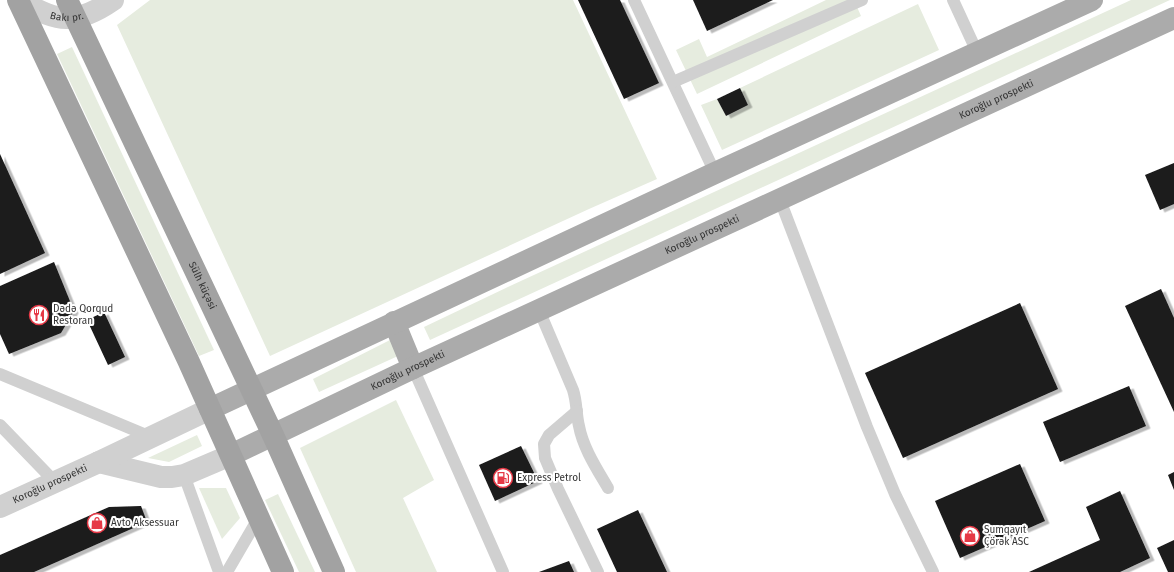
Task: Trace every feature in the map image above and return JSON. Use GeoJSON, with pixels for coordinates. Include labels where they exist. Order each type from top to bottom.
{"type":"FeatureCollection","features":[{"type":"Feature","properties":{"kind":"highway"},"geometry":{"type":"LineString","coordinates":[[19,1],[175,332],[283,572]]}},
{"type":"Feature","properties":{"kind":"highway","name":"Sülh küçəsi"},"geometry":{"type":"LineString","coordinates":[[71,9],[273,435],[334,572]]}},
{"type":"Feature","properties":{"kind":"main road"},"geometry":{"type":"LineString","coordinates":[[210,409],[715,173],[1092,0]]}},
{"type":"Feature","properties":{"kind":"main road","name":"Koroğlu prospekti"},"geometry":{"type":"LineString","coordinates":[[231,455],[539,310],[1174,18]]}},
{"type":"Feature","properties":{"kind":"main road"},"geometry":{"type":"LineString","coordinates":[[394,322],[414,368]]}},
{"type":"Feature","properties":{"kind":"street","name":"Bakı pr."},"geometry":{"type":"LineString","coordinates":[[19,1],[48,14],[65,18],[71,9],[100,9],[113,0]]}},
{"type":"Feature","properties":{"kind":"street","name":"Koroğlu prospekti"},"geometry":{"type":"LineString","coordinates":[[0,507],[210,409]]}},
{"type":"Feature","properties":{"kind":"street"},"geometry":{"type":"LineString","coordinates":[[99,462],[161,477],[172,477],[184,475],[231,455]]}},
{"type":"Feature","properties":{"kind":"lane"},"geometry":{"type":"LineString","coordinates":[[673,82],[862,0]]}},
{"type":"Feature","properties":{"kind":"lane"},"geometry":{"type":"LineString","coordinates":[[953,0],[977,52]]}},
{"type":"Feature","properties":{"kind":"lane"},"geometry":{"type":"LineString","coordinates":[[637,1],[715,173]]}},
{"type":"Feature","properties":{"kind":"lane"},"geometry":{"type":"LineString","coordinates":[[780,200],[867,427],[895,494],[933,572]]}},
{"type":"Feature","properties":{"kind":"lane"},"geometry":{"type":"LineString","coordinates":[[539,310],[573,390],[579,427],[587,449],[608,488]]}},
{"type":"Feature","properties":{"kind":"lane"},"geometry":{"type":"LineString","coordinates":[[414,368],[503,572]]}},
{"type":"Feature","properties":{"kind":"lane"},"geometry":{"type":"LineString","coordinates":[[0,374],[151,437]]}},
{"type":"Feature","properties":{"kind":"lane"},"geometry":{"type":"LineString","coordinates":[[577,411],[549,435],[544,444],[545,458],[558,489],[598,572]]}},
{"type":"Feature","properties":{"kind":"lane"},"geometry":{"type":"LineString","coordinates":[[0,425],[55,482]]}},
{"type":"Feature","properties":{"kind":"lane"},"geometry":{"type":"LineString","coordinates":[[184,475],[219,572]]}},
{"type":"Feature","properties":{"kind":"lane"},"geometry":{"type":"LineString","coordinates":[[227,572],[259,517]]}},
{"type":"Feature","properties":{"kind":"shaded area"},"geometry":{"type":"Polygon","coordinates":[[[150,0],[573,0],[657,179],[270,356],[117,25],[150,0]]]}},
{"type":"Feature","properties":{"kind":"shaded area"},"geometry":{"type":"Polygon","coordinates":[[[826,0],[854,0],[861,16],[697,94],[676,50],[699,39],[707,57],[826,0]]]}},
{"type":"Feature","properties":{"kind":"shaded area"},"geometry":{"type":"Polygon","coordinates":[[[1131,0],[1170,0],[430,340],[424,327],[1131,0]]]}},
{"type":"Feature","properties":{"kind":"shaded area"},"geometry":{"type":"Polygon","coordinates":[[[918,4],[939,50],[722,150],[701,105],[717,99],[726,116],[748,105],[740,88],[918,4]]]}},
{"type":"Feature","properties":{"kind":"shaded area"},"geometry":{"type":"Polygon","coordinates":[[[72,47],[214,350],[199,356],[57,54],[72,47]]]}},
{"type":"Feature","properties":{"kind":"shaded area"},"geometry":{"type":"Polygon","coordinates":[[[392,339],[398,356],[319,392],[313,379],[392,339]]]}},
{"type":"Feature","properties":{"kind":"shaded area"},"geometry":{"type":"Polygon","coordinates":[[[396,400],[434,480],[403,498],[437,572],[356,572],[300,448],[396,400]]]}},
{"type":"Feature","properties":{"kind":"shaded area"},"geometry":{"type":"Polygon","coordinates":[[[197,435],[202,446],[169,462],[148,458],[197,435]]]}},
{"type":"Feature","properties":{"kind":"shaded area"},"geometry":{"type":"Polygon","coordinates":[[[199,488],[226,488],[240,518],[222,539],[199,488]]]}},
{"type":"Feature","properties":{"kind":"shaded area"},"geometry":{"type":"Polygon","coordinates":[[[278,494],[315,572],[299,572],[265,500],[278,494]]]}},
{"type":"Feature","properties":{"kind":"building"},"geometry":{"type":"Polygon","coordinates":[[[578,0],[620,0],[659,83],[624,99],[578,0]]]}},
{"type":"Feature","properties":{"kind":"building"},"geometry":{"type":"Polygon","coordinates":[[[693,0],[773,0],[707,31],[693,0]]]}},
{"type":"Feature","properties":{"kind":"building"},"geometry":{"type":"Polygon","coordinates":[[[740,88],[748,105],[726,116],[717,99],[740,88]]]}},
{"type":"Feature","properties":{"kind":"building"},"geometry":{"type":"Polygon","coordinates":[[[0,154],[45,253],[0,274],[0,154]]]}},
{"type":"Feature","properties":{"kind":"building"},"geometry":{"type":"Polygon","coordinates":[[[1174,163],[1174,204],[1160,210],[1145,175],[1174,163]]]}},
{"type":"Feature","properties":{"kind":"building"},"geometry":{"type":"Polygon","coordinates":[[[54,262],[74,311],[61,333],[9,354],[0,334],[0,286],[54,262]]]}},
{"type":"Feature","properties":{"kind":"building"},"geometry":{"type":"Polygon","coordinates":[[[1161,289],[1174,318],[1174,412],[1125,306],[1161,289]]]}},
{"type":"Feature","properties":{"kind":"building"},"geometry":{"type":"Polygon","coordinates":[[[1020,303],[1058,389],[903,458],[865,373],[1020,303]]]}},
{"type":"Feature","properties":{"kind":"building"},"geometry":{"type":"Polygon","coordinates":[[[104,312],[125,357],[108,365],[87,320],[104,312]]]}},
{"type":"Feature","properties":{"kind":"building"},"geometry":{"type":"Polygon","coordinates":[[[1129,386],[1146,426],[1060,462],[1043,422],[1129,386]]]}},
{"type":"Feature","properties":{"kind":"building"},"geometry":{"type":"Polygon","coordinates":[[[521,446],[538,481],[495,501],[479,465],[521,446]]]}},
{"type":"Feature","properties":{"kind":"building"},"geometry":{"type":"Polygon","coordinates":[[[1020,464],[1045,521],[960,558],[935,501],[1020,464]]]}},
{"type":"Feature","properties":{"kind":"building"},"geometry":{"type":"Polygon","coordinates":[[[1174,472],[1174,490],[1168,475],[1174,472]]]}},
{"type":"Feature","properties":{"kind":"building"},"geometry":{"type":"Polygon","coordinates":[[[1120,491],[1150,558],[1120,572],[1029,572],[1100,540],[1086,507],[1120,491]]]}},
{"type":"Feature","properties":{"kind":"building"},"geometry":{"type":"Polygon","coordinates":[[[141,506],[147,522],[34,572],[0,572],[0,555],[109,507],[141,506]]]}},
{"type":"Feature","properties":{"kind":"building"},"geometry":{"type":"Polygon","coordinates":[[[638,510],[667,572],[617,572],[597,529],[638,510]]]}},
{"type":"Feature","properties":{"kind":"building"},"geometry":{"type":"Polygon","coordinates":[[[1174,540],[1174,572],[1168,572],[1157,548],[1174,540]]]}},
{"type":"Feature","properties":{"kind":"building"},"geometry":{"type":"Polygon","coordinates":[[[569,561],[574,572],[539,572],[569,561]]]}},
{"type":"Feature","properties":{"kind":"place","name":"Dədə Qorqud Restoran"},"geometry":{"type":"Point","coordinates":[39,315]}},
{"type":"Feature","properties":{"kind":"place","name":"Express Petrol"},"geometry":{"type":"Point","coordinates":[503,478]}},
{"type":"Feature","properties":{"kind":"place","name":"Avto Aksessuar"},"geometry":{"type":"Point","coordinates":[97,523]}},
{"type":"Feature","properties":{"kind":"place","name":"Sumqayıt Çörək ASC"},"geometry":{"type":"Point","coordinates":[970,536]}}]}
